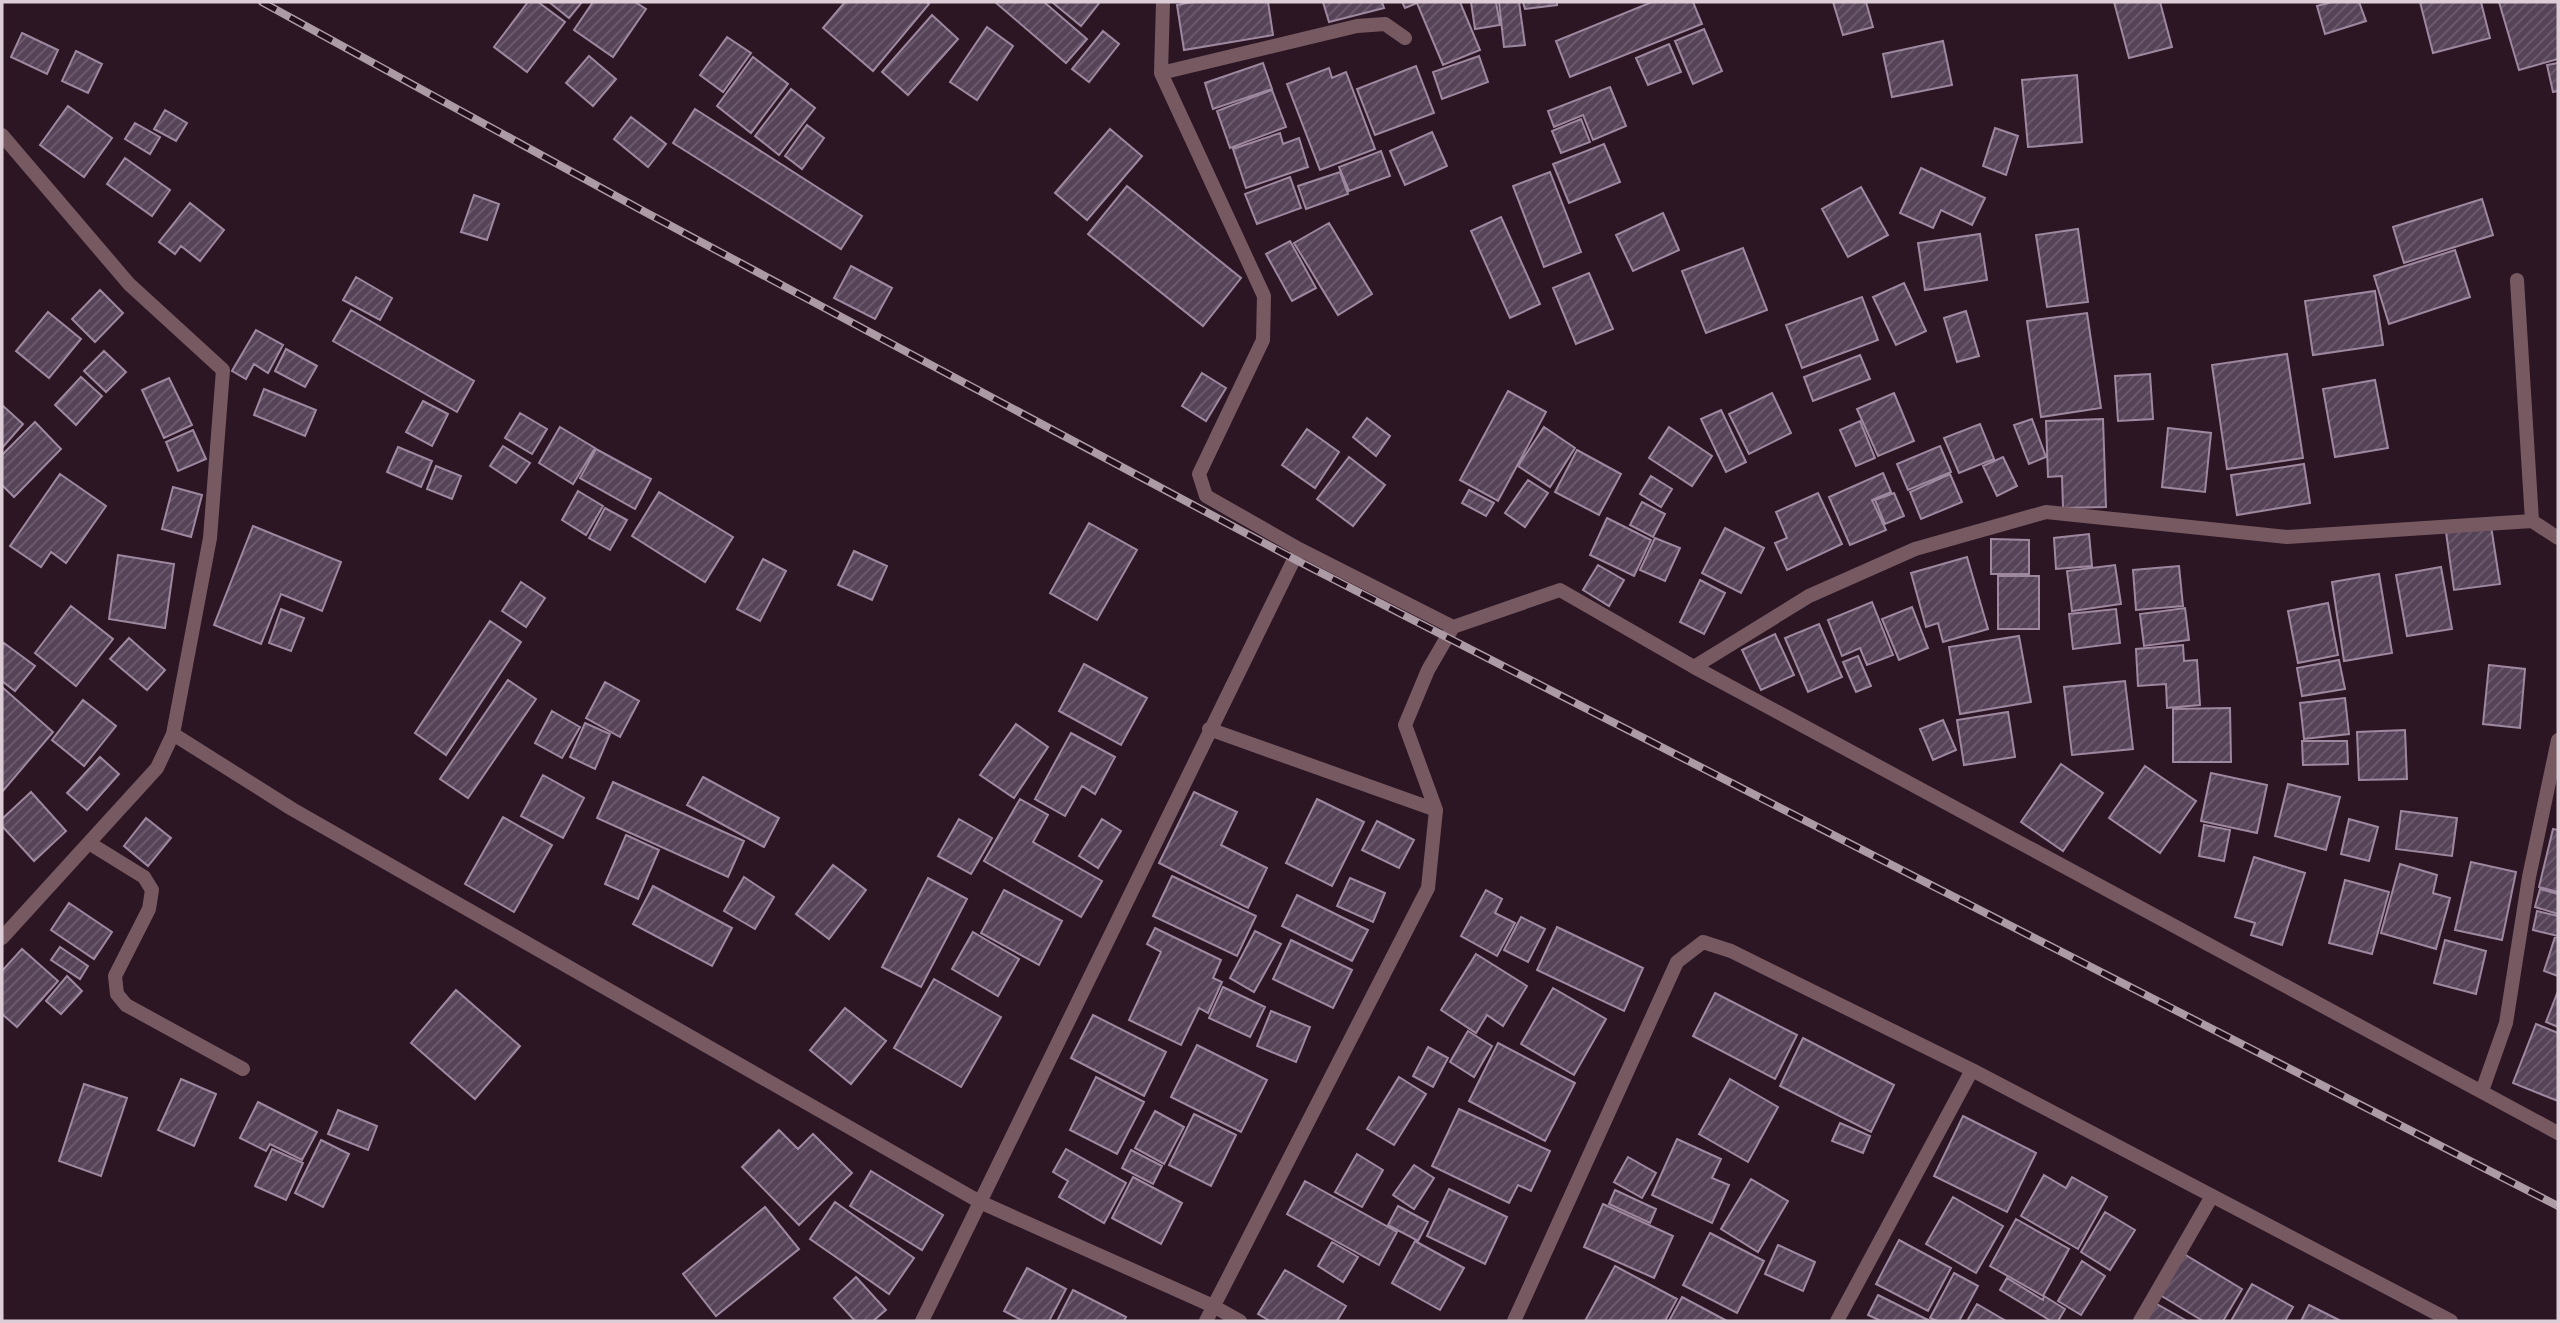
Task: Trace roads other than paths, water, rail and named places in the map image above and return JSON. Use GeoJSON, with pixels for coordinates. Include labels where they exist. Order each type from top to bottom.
{"type":"FeatureCollection","features":[{"type":"Feature","properties":{"kind":"street"},"geometry":{"type":"LineString","coordinates":[[1163,2],[1161,73],[1264,296],[1263,340],[1199,474],[1206,496],[1299,549],[1453,627]]}},
{"type":"Feature","properties":{"kind":"street"},"geometry":{"type":"LineString","coordinates":[[1161,73],[1357,26],[1385,24],[1405,38]]}},
{"type":"Feature","properties":{"kind":"street"},"geometry":{"type":"LineString","coordinates":[[2,135],[129,284],[223,370],[210,538],[173,734],[157,768],[2,938]]}},
{"type":"Feature","properties":{"kind":"street"},"geometry":{"type":"LineString","coordinates":[[2517,280],[2532,521]]}},
{"type":"Feature","properties":{"kind":"street"},"geometry":{"type":"LineString","coordinates":[[1694,667],[1809,596],[1832,585],[1915,549],[2046,512],[2287,537],[2532,521],[2558,538]]}},
{"type":"Feature","properties":{"kind":"street"},"geometry":{"type":"LineString","coordinates":[[922,1321],[1299,549]]}},
{"type":"Feature","properties":{"kind":"street"},"geometry":{"type":"LineString","coordinates":[[1206,1321],[1428,887],[1436,810],[1405,725],[1428,670],[1453,627],[1560,590],[1694,667],[2558,1133]]}},
{"type":"Feature","properties":{"kind":"street"},"geometry":{"type":"LineString","coordinates":[[1209,729],[1436,810]]}},
{"type":"Feature","properties":{"kind":"street"},"geometry":{"type":"LineString","coordinates":[[173,734],[292,809],[980,1202],[1213,1306],[1240,1321]]}},
{"type":"Feature","properties":{"kind":"street"},"geometry":{"type":"LineString","coordinates":[[2482,1091],[2506,1023],[2529,877],[2558,740]]}},
{"type":"Feature","properties":{"kind":"street"},"geometry":{"type":"LineString","coordinates":[[89,843],[144,877],[152,890],[149,909],[115,976],[117,994],[126,1005],[243,1069]]}},
{"type":"Feature","properties":{"kind":"street"},"geometry":{"type":"LineString","coordinates":[[1514,1321],[1677,962],[1703,942],[1731,951],[1972,1070],[2451,1321]]}},
{"type":"Feature","properties":{"kind":"street"},"geometry":{"type":"LineString","coordinates":[[1837,1321],[1972,1070]]}},
{"type":"Feature","properties":{"kind":"street"},"geometry":{"type":"LineString","coordinates":[[2140,1321],[2212,1196]]}},
{"type":"Feature","properties":{"kind":"railway"},"geometry":{"type":"LineString","coordinates":[[262,2],[645,212],[1294,559],[2558,1206]]}}]}
